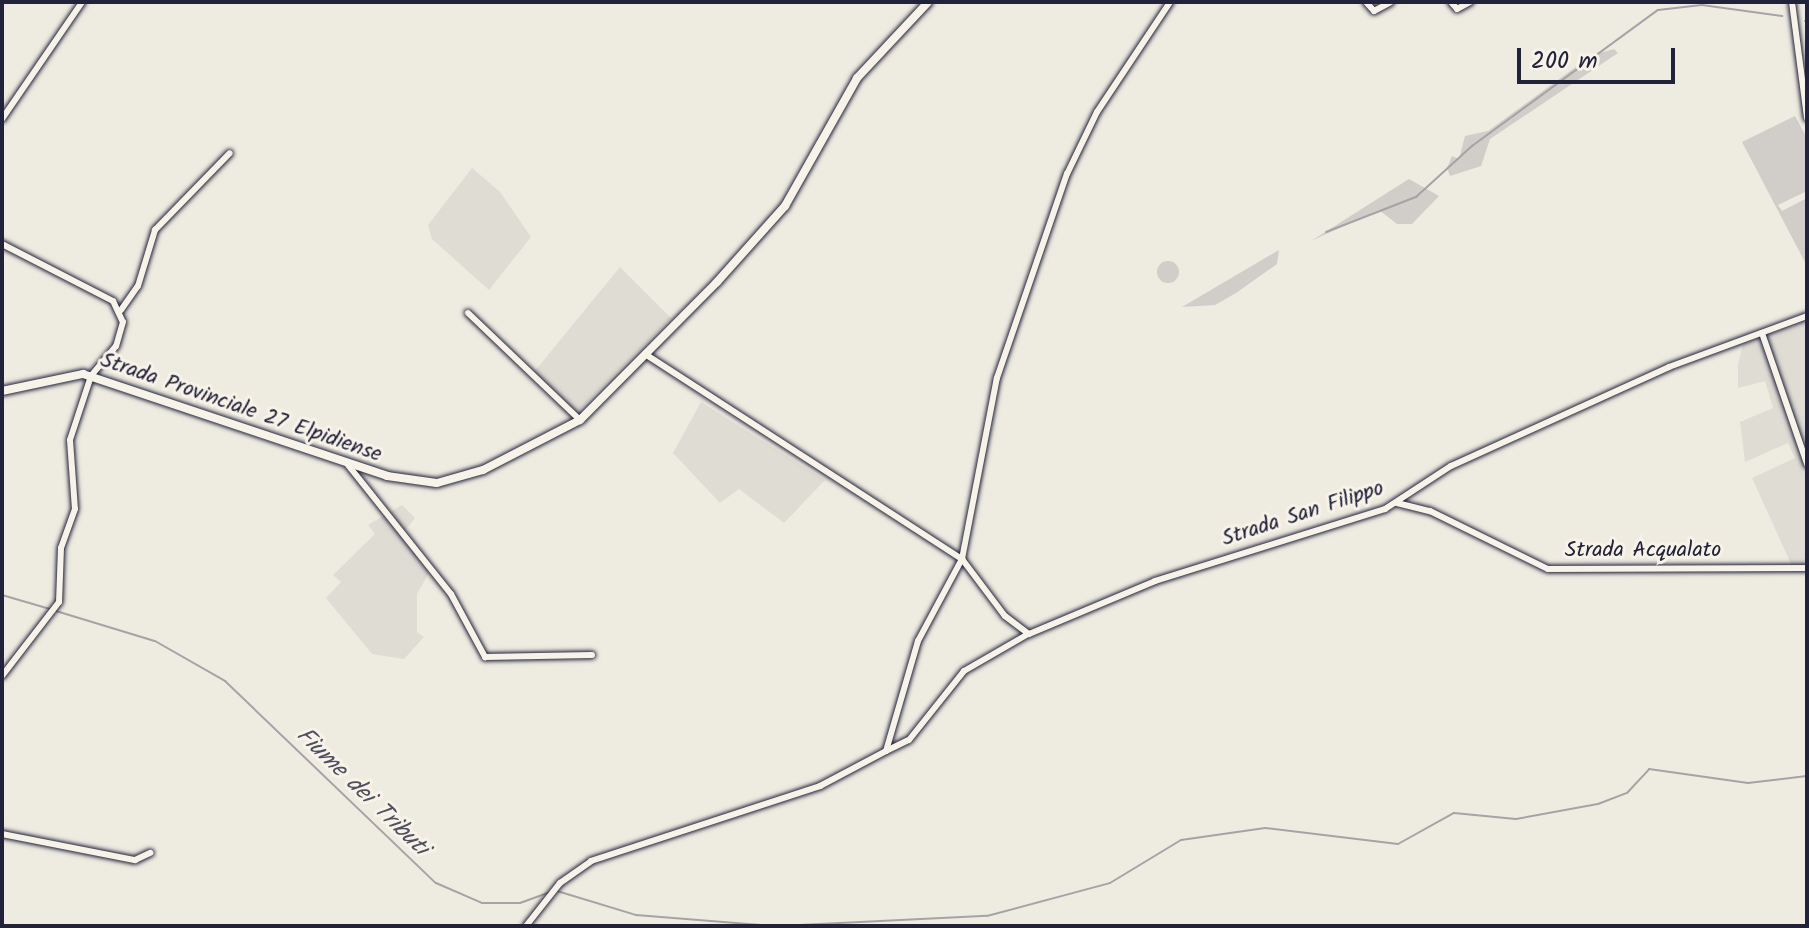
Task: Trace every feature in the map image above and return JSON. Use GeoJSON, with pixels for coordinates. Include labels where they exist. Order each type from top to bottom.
{"type":"FeatureCollection","features":[{"type":"Feature","properties":{"kind":"main road","name":"Strada Provinciale 27 Elpidiense"},"geometry":{"type":"LineString","coordinates":[[2,391],[66,373],[91,376],[348,465],[415,481],[458,479],[580,420],[778,216],[857,78],[928,2]]}},
{"type":"Feature","properties":{"kind":"street"},"geometry":{"type":"LineString","coordinates":[[2,119],[82,2]]}},
{"type":"Feature","properties":{"kind":"street"},"geometry":{"type":"LineString","coordinates":[[886,751],[918,641],[962,559],[997,378],[1067,174],[1097,112],[1170,2]]}},
{"type":"Feature","properties":{"kind":"street"},"geometry":{"type":"LineString","coordinates":[[1366,2],[1374,11],[1391,2]]}},
{"type":"Feature","properties":{"kind":"street"},"geometry":{"type":"LineString","coordinates":[[1451,2],[1457,9],[1470,2]]}},
{"type":"Feature","properties":{"kind":"street"},"geometry":{"type":"LineString","coordinates":[[1792,2],[1807,118]]}},
{"type":"Feature","properties":{"kind":"street"},"geometry":{"type":"LineString","coordinates":[[2,676],[53,616],[58,605],[61,548],[75,509],[69,447],[91,376],[119,341],[121,310],[138,286],[152,234],[230,153]]}},
{"type":"Feature","properties":{"kind":"street"},"geometry":{"type":"LineString","coordinates":[[2,244],[121,310]]}},
{"type":"Feature","properties":{"kind":"street"},"geometry":{"type":"LineString","coordinates":[[468,313],[580,420]]}},
{"type":"Feature","properties":{"kind":"street","name":"Strada San Filippo"},"geometry":{"type":"LineString","coordinates":[[526,926],[560,883],[591,861],[820,786],[909,740],[969,666],[1029,634],[1155,581],[1397,503],[1451,466],[1807,316]]}},
{"type":"Feature","properties":{"kind":"street"},"geometry":{"type":"LineString","coordinates":[[1762,333],[1807,464]]}},
{"type":"Feature","properties":{"kind":"street"},"geometry":{"type":"LineString","coordinates":[[645,354],[962,559],[1005,616],[1029,634]]}},
{"type":"Feature","properties":{"kind":"street"},"geometry":{"type":"LineString","coordinates":[[348,465],[451,594],[485,657],[592,655]]}},
{"type":"Feature","properties":{"kind":"street","name":"Strada Acqualato"},"geometry":{"type":"LineString","coordinates":[[1397,503],[1430,511],[1548,569],[1807,568]]}},
{"type":"Feature","properties":{"kind":"street"},"geometry":{"type":"LineString","coordinates":[[2,834],[135,860],[150,853]]}},
{"type":"Feature","properties":{"kind":"shaded area"},"geometry":{"type":"Polygon","coordinates":[[[1614,49],[1618,53],[1490,139],[1481,166],[1450,176],[1447,168],[1452,156],[1459,159],[1465,136],[1488,131],[1592,55],[1614,49]]]}},
{"type":"Feature","properties":{"kind":"shaded area"},"geometry":{"type":"Polygon","coordinates":[[[1795,116],[1807,138],[1807,191],[1778,205],[1782,211],[1807,198],[1807,266],[1742,142],[1795,116]]]}},
{"type":"Feature","properties":{"kind":"shaded area"},"geometry":{"type":"Polygon","coordinates":[[[472,168],[500,192],[531,237],[489,290],[432,239],[428,225],[472,168]]]}},
{"type":"Feature","properties":{"kind":"shaded area"},"geometry":{"type":"Polygon","coordinates":[[[1409,179],[1439,196],[1412,224],[1397,224],[1379,210],[1311,241],[1409,179]]]}},
{"type":"Feature","properties":{"kind":"shaded area"},"geometry":{"type":"Polygon","coordinates":[[[1279,250],[1277,264],[1236,293],[1215,305],[1182,307],[1279,250]]]}},
{"type":"Feature","properties":{"kind":"shaded area"},"geometry":{"type":"Polygon","coordinates":[[[1168,261],[1176,264],[1179,272],[1176,280],[1168,283],[1160,280],[1157,272],[1160,264],[1168,261]]]}},
{"type":"Feature","properties":{"kind":"shaded area"},"geometry":{"type":"Polygon","coordinates":[[[620,267],[671,318],[577,412],[534,372],[620,267]]]}},
{"type":"Feature","properties":{"kind":"shaded area"},"geometry":{"type":"Polygon","coordinates":[[[1807,320],[1807,565],[1792,566],[1752,478],[1795,458],[1788,443],[1745,462],[1740,422],[1773,408],[1765,381],[1738,388],[1738,364],[1743,344],[1807,320]]]}},
{"type":"Feature","properties":{"kind":"shaded area"},"geometry":{"type":"Polygon","coordinates":[[[701,402],[825,480],[784,523],[739,489],[720,503],[673,453],[701,402]]]}},
{"type":"Feature","properties":{"kind":"shaded area"},"geometry":{"type":"Polygon","coordinates":[[[402,505],[415,518],[403,533],[433,566],[417,594],[417,632],[424,637],[404,659],[372,654],[326,598],[341,582],[333,575],[375,534],[368,525],[402,505]]]}},
{"type":"Feature","properties":{"kind":"waterway"},"geometry":{"type":"LineString","coordinates":[[1326,232],[1416,197],[1472,146],[1658,10],[1702,5],[1782,16]]}},
{"type":"Feature","properties":{"kind":"waterway","name":"Fiume dei Tributi"},"geometry":{"type":"LineString","coordinates":[[2,595],[50,609]]}},
{"type":"Feature","properties":{"kind":"waterway","name":"Fiume dei Tributi"},"geometry":{"type":"LineString","coordinates":[[56,611],[155,641],[225,681],[436,883],[482,903],[520,903],[551,892]]}},
{"type":"Feature","properties":{"kind":"waterway","name":"Fiume dei Tributi"},"geometry":{"type":"LineString","coordinates":[[779,926],[987,916],[1110,883],[1181,840],[1265,828],[1398,844],[1454,813],[1516,819],[1598,804],[1627,793],[1649,769],[1748,783],[1807,776]]}},
{"type":"Feature","properties":{"kind":"waterway","name":"Fiume dei Tributi"},"geometry":{"type":"LineString","coordinates":[[557,891],[636,915],[773,926]]}}]}
